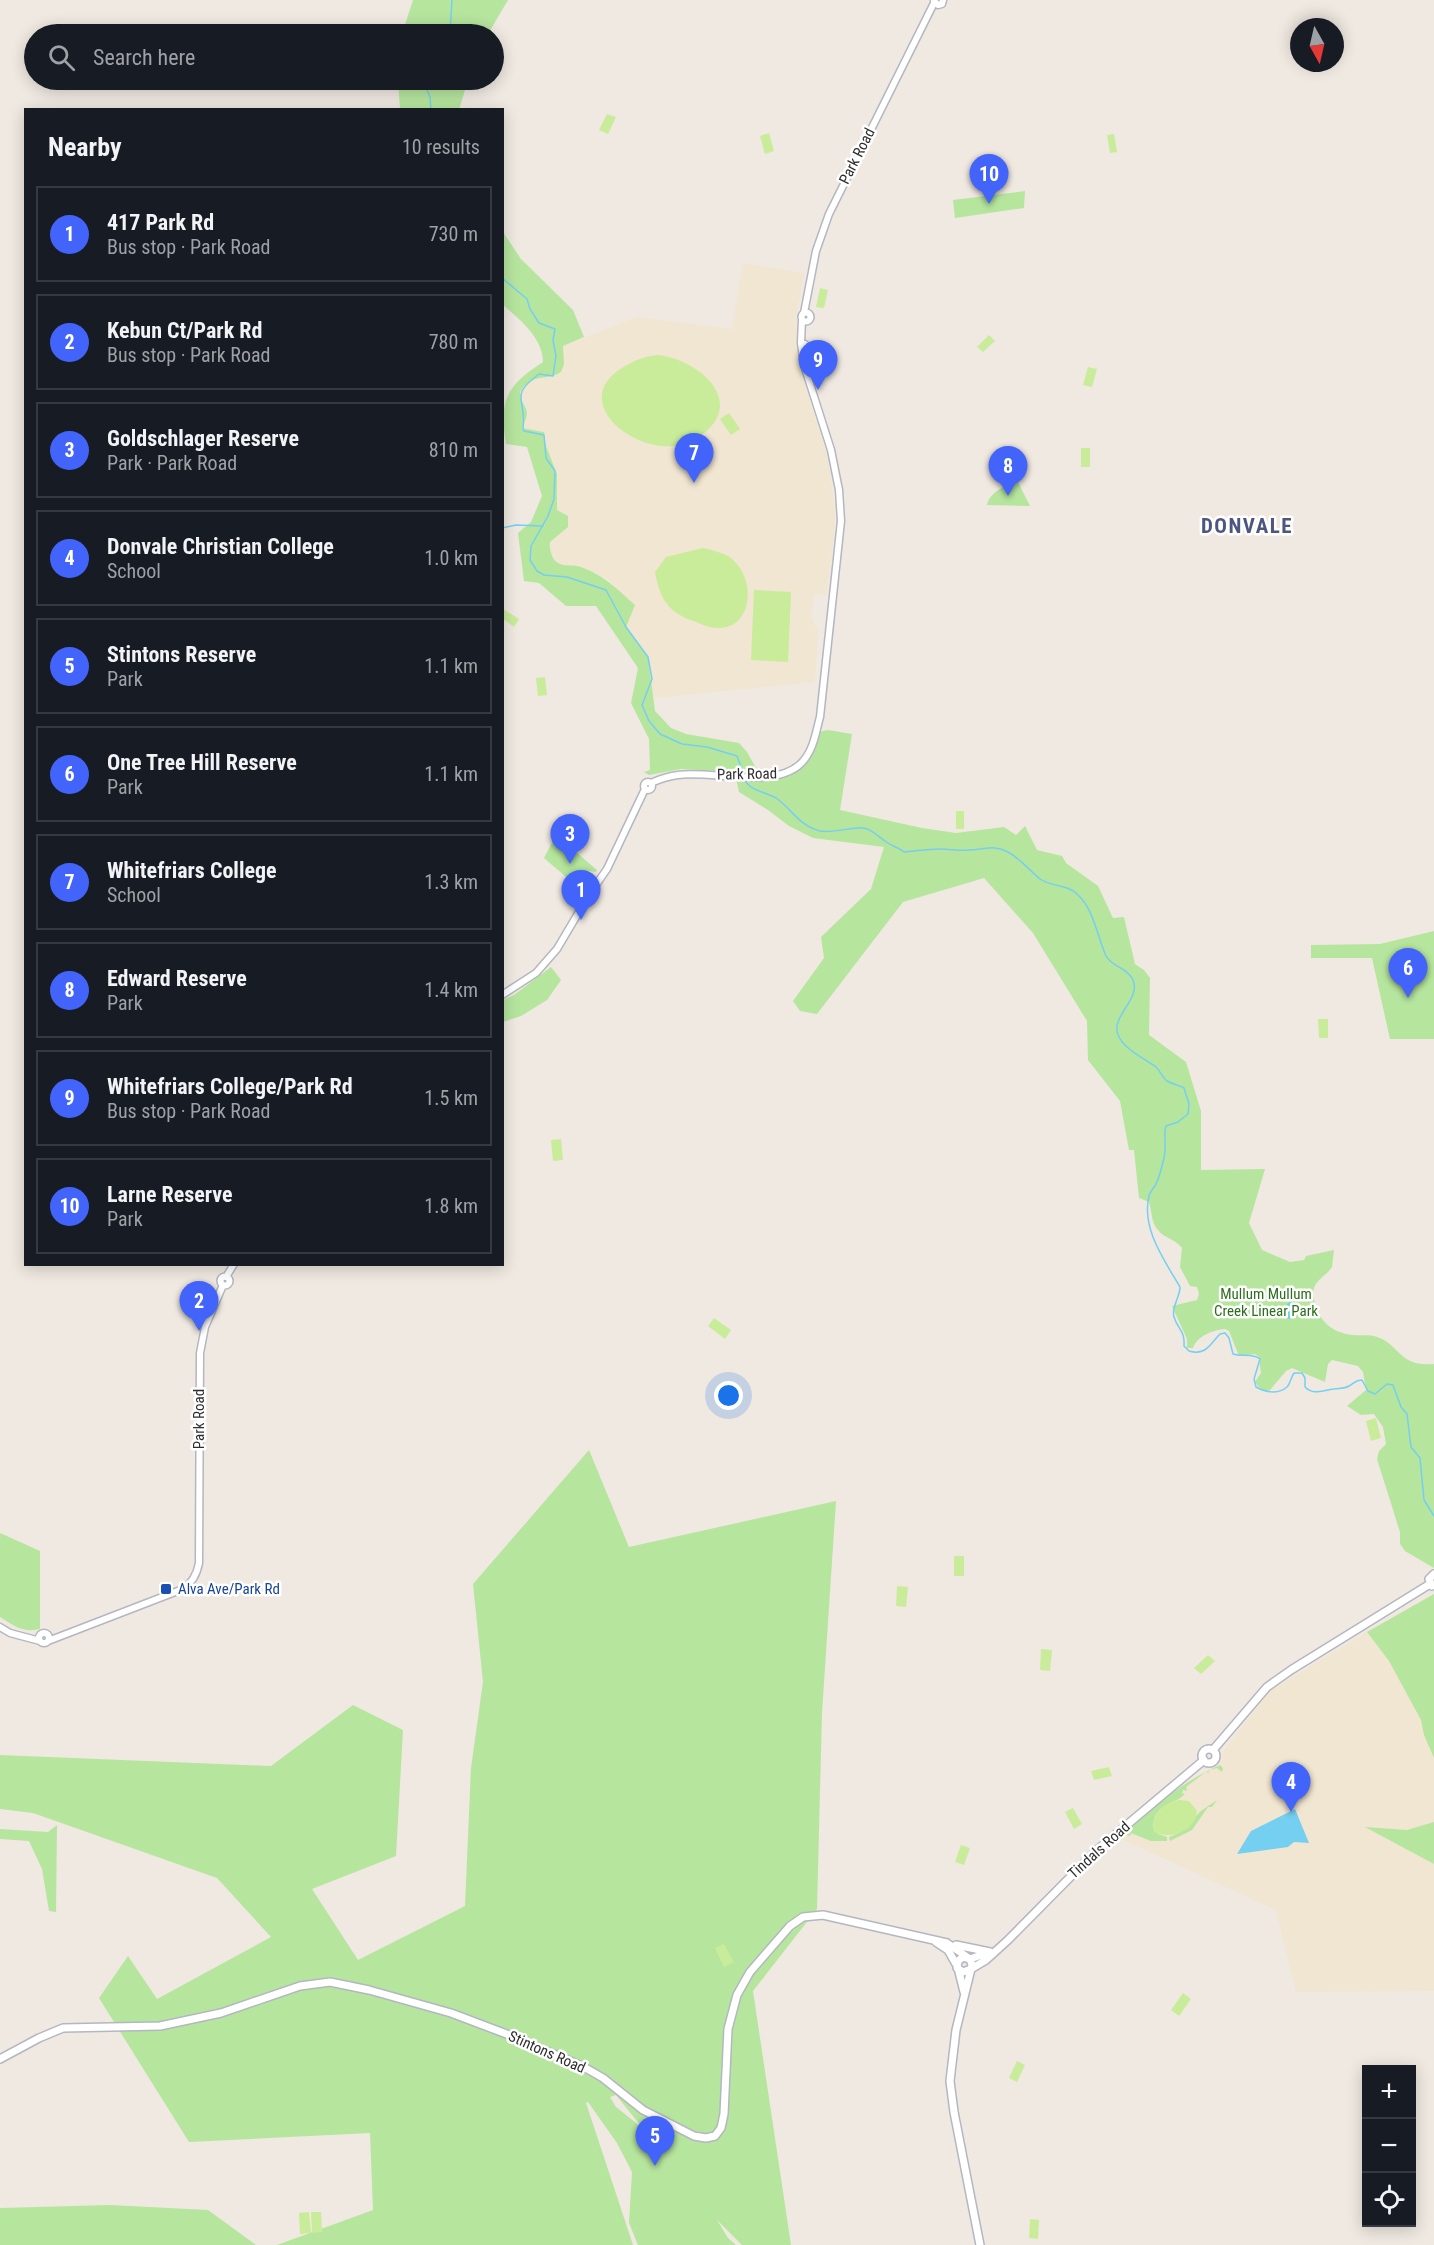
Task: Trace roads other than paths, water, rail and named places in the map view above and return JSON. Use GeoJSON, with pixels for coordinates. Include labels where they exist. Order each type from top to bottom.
{"type":"FeatureCollection","features":[{"type":"Feature","properties":{"kind":"main road"},"geometry":{"type":"LineString","coordinates":[[1432,1585],[1429,1579],[1434,1574]]}},
{"type":"Feature","properties":{"kind":"main road","name":"Tindals Road"},"geometry":{"type":"LineString","coordinates":[[971,1969],[984,1962],[1097,1851],[1204,1760],[1204,1751],[1213,1750],[1267,1687],[1308,1659],[1432,1585]]}},
{"type":"Feature","properties":{"kind":"main road","name":"Stintons Road"},"geometry":{"type":"LineString","coordinates":[[0,2059],[63,2028],[160,2026],[221,2013],[300,1986],[330,1982],[369,1990],[451,2013],[504,2033],[582,2066],[643,2110],[694,2136],[706,2139],[715,2136],[721,2128],[724,2114],[729,2029],[737,1995],[750,1972],[793,1923],[806,1916],[823,1915],[947,1943],[970,1959]]}},
{"type":"Feature","properties":{"kind":"main road","name":"Stintons Road"},"geometry":{"type":"LineString","coordinates":[[933,1941],[948,1950],[957,1967]]}},
{"type":"Feature","properties":{"kind":"main road"},"geometry":{"type":"LineString","coordinates":[[947,1943],[990,1952]]}},
{"type":"Feature","properties":{"kind":"main road","name":"Tindals Road"},"geometry":{"type":"LineString","coordinates":[[970,1959],[1000,1947]]}},
{"type":"Feature","properties":{"kind":"main road"},"geometry":{"type":"LineString","coordinates":[[964,1995],[957,1967],[957,1962],[961,1958],[970,1959],[972,1965],[952,2053],[951,2088],[980,2245]]}},
{"type":"Feature","properties":{"kind":"main road"},"geometry":{"type":"LineString","coordinates":[[957,1967],[963,1972],[971,1969]]}},
{"type":"Feature","properties":{"kind":"street","name":"Park Road"},"geometry":{"type":"LineString","coordinates":[[504,993],[536,973],[557,949],[607,869],[645,789],[645,783],[678,774],[763,777],[783,774],[803,762],[811,749],[817,727],[817,710],[822,684],[840,521],[836,470],[817,405],[806,347],[806,304],[816,251],[829,214],[937,2]]}},
{"type":"Feature","properties":{"kind":"street","name":"Park Road"},"geometry":{"type":"LineString","coordinates":[[0,1627],[26,1638],[40,1638],[44,1643],[48,1638],[65,1635],[184,1588],[192,1580],[199,1566],[200,1353],[206,1327],[224,1285],[229,1283],[226,1277],[233,1266]]}},
{"type":"Feature","properties":{"kind":"water"},"geometry":{"type":"Polygon","coordinates":[[[1290,1302],[1295,1305],[1296,1310],[1289,1319],[1284,1317],[1287,1304],[1290,1302]]]}},
{"type":"Feature","properties":{"kind":"water"},"geometry":{"type":"Polygon","coordinates":[[[1295,1809],[1309,1843],[1294,1842],[1288,1847],[1237,1854],[1251,1831],[1295,1809]]]}},
{"type":"Feature","properties":{"kind":"waterway"},"geometry":{"type":"LineString","coordinates":[[451,24],[452,0]]}},
{"type":"Feature","properties":{"kind":"waterway"},"geometry":{"type":"LineString","coordinates":[[427,90],[431,108]]}},
{"type":"Feature","properties":{"kind":"waterway"},"geometry":{"type":"LineString","coordinates":[[504,280],[527,299],[539,323],[555,329],[553,340],[556,356],[553,376],[539,374],[521,393],[523,429],[544,435],[546,458],[555,471],[554,499],[548,516],[531,546],[530,560],[537,571],[544,575],[567,577],[606,590],[626,627],[648,657],[652,679],[642,705],[649,721],[660,734],[682,744],[707,747],[737,756],[744,775]]}},
{"type":"Feature","properties":{"kind":"waterway"},"geometry":{"type":"LineString","coordinates":[[504,528],[516,525],[543,526]]}},
{"type":"Feature","properties":{"kind":"waterway"},"geometry":{"type":"LineString","coordinates":[[745,780],[754,789],[782,802],[801,821],[813,829],[829,832],[865,828],[904,852],[998,848],[1017,858],[1040,879],[1069,889],[1083,900],[1106,956],[1112,963],[1128,973],[1133,980],[1132,998],[1117,1026],[1120,1039],[1131,1050],[1156,1067],[1167,1081],[1184,1088],[1189,1104],[1188,1114],[1178,1122],[1166,1126],[1161,1171],[1149,1195],[1147,1208],[1148,1220],[1156,1244],[1180,1287],[1173,1314],[1181,1330],[1184,1346],[1189,1351],[1200,1352],[1220,1334],[1225,1333],[1229,1338],[1233,1354],[1254,1356],[1260,1359],[1254,1379],[1256,1387],[1267,1391],[1283,1390],[1288,1386],[1294,1373],[1302,1373],[1305,1378],[1305,1387],[1315,1392],[1345,1388],[1360,1380],[1368,1391],[1375,1394],[1387,1384],[1393,1385],[1401,1407],[1407,1414],[1411,1447],[1420,1458],[1424,1500],[1434,1516]]}},
{"type":"Feature","properties":{"kind":"place","name":"Larne Reserve"},"geometry":{"type":"Point","coordinates":[989,204]}},
{"type":"Feature","properties":{"kind":"place","name":"Whitefriars College/Park Rd"},"geometry":{"type":"Point","coordinates":[818,390]}},
{"type":"Feature","properties":{"kind":"place","name":"Whitefriars College"},"geometry":{"type":"Point","coordinates":[694,483]}},
{"type":"Feature","properties":{"kind":"place","name":"Edward Reserve"},"geometry":{"type":"Point","coordinates":[1008,496]}},
{"type":"Feature","properties":{"kind":"place","name":"Goldschlager Reserve"},"geometry":{"type":"Point","coordinates":[570,864]}},
{"type":"Feature","properties":{"kind":"place","name":"417 Park Rd"},"geometry":{"type":"Point","coordinates":[581,920]}},
{"type":"Feature","properties":{"kind":"place","name":"One Tree Hill Reserve"},"geometry":{"type":"Point","coordinates":[1408,998]}},
{"type":"Feature","properties":{"kind":"place","name":"Kebun Ct/Park Rd"},"geometry":{"type":"Point","coordinates":[199,1331]}},
{"type":"Feature","properties":{"kind":"place","name":"Alva Ave/Park Rd"},"geometry":{"type":"Point","coordinates":[166,1589]}},
{"type":"Feature","properties":{"kind":"place","name":"Donvale Christian College"},"geometry":{"type":"Point","coordinates":[1291,1812]}},
{"type":"Feature","properties":{"kind":"place","name":"Stintons Reserve"},"geometry":{"type":"Point","coordinates":[655,2166]}},
{"type":"Feature","properties":{"kind":"district","name":"DONVALE"},"geometry":{"type":"Point","coordinates":[1247,526]}},
{"type":"Feature","properties":{"kind":"park label","name":"Mullum Mullum Creek Linear Park"},"geometry":{"type":"Point","coordinates":[1266,1302]}}]}
